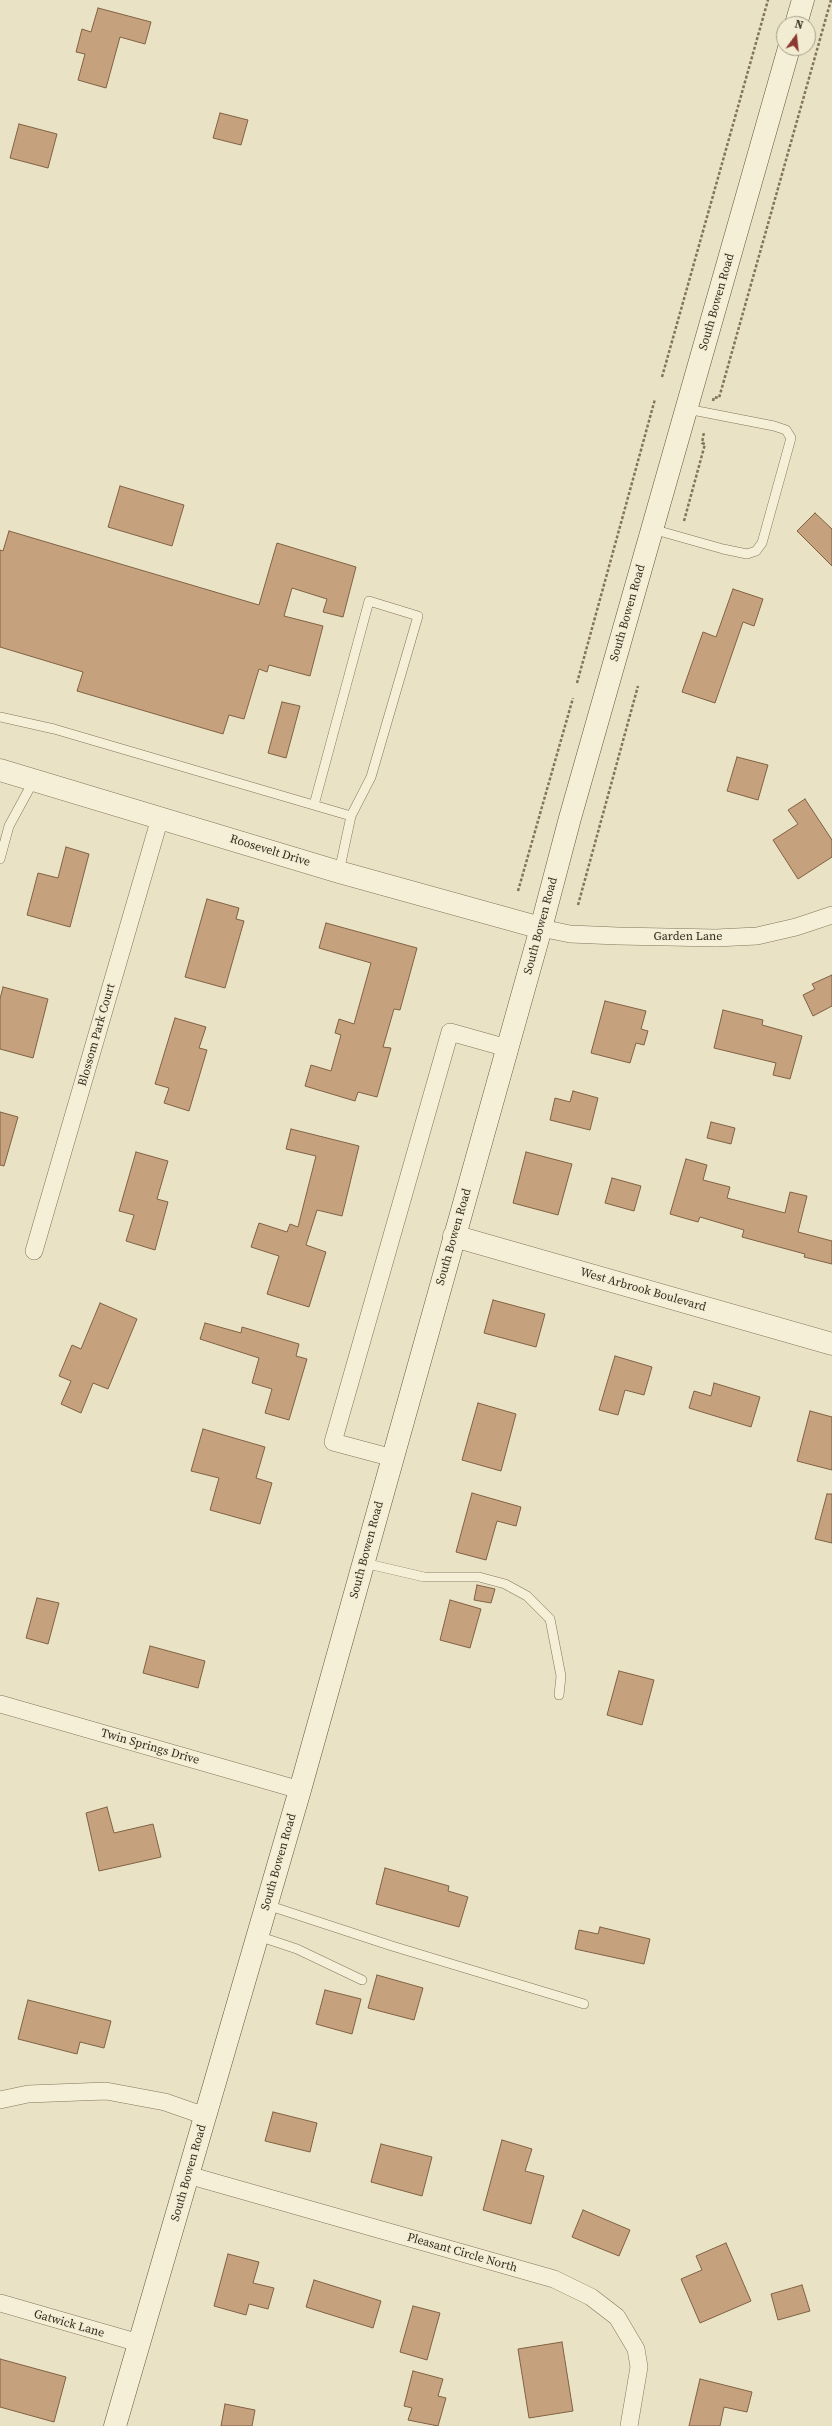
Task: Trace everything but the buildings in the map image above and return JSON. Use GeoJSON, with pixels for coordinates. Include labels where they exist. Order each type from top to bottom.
{"type":"FeatureCollection","features":[{"type":"Feature","properties":{"kind":"main road"},"geometry":{"type":"LineString","coordinates":[[798,16],[803,0]]}},
{"type":"Feature","properties":{"kind":"main road","name":"South Bowen Road"},"geometry":{"type":"LineString","coordinates":[[115,2426],[300,1790],[541,928],[570,818],[787,56]]}},
{"type":"Feature","properties":{"kind":"main road","name":"Roosevelt Drive"},"geometry":{"type":"LineString","coordinates":[[0,770],[338,872],[541,928]]}},
{"type":"Feature","properties":{"kind":"main road","name":"West Arbrook Boulevard"},"geometry":{"type":"LineString","coordinates":[[454,1236],[832,1344]]}},
{"type":"Feature","properties":{"kind":"street","name":"Blossom Park Court"},"geometry":{"type":"LineString","coordinates":[[34,1251],[160,818]]}},
{"type":"Feature","properties":{"kind":"street","name":"Garden Lane"},"geometry":{"type":"LineString","coordinates":[[541,928],[570,934],[716,938],[757,936],[796,927],[832,915]]}},
{"type":"Feature","properties":{"kind":"street"},"geometry":{"type":"LineString","coordinates":[[393,1458],[333,1442],[335,1434],[450,1032],[507,1048]]}},
{"type":"Feature","properties":{"kind":"street","name":"Twin Springs Drive"},"geometry":{"type":"LineString","coordinates":[[0,1704],[300,1790]]}},
{"type":"Feature","properties":{"kind":"street"},"geometry":{"type":"LineString","coordinates":[[0,2100],[28,2094],[106,2091],[165,2102],[205,2116]]}},
{"type":"Feature","properties":{"kind":"street","name":"Pleasant Circle North"},"geometry":{"type":"LineString","coordinates":[[188,2175],[554,2280],[591,2297],[617,2316],[636,2349],[640,2367],[629,2426]]}},
{"type":"Feature","properties":{"kind":"street","name":"Gatwick Lane"},"geometry":{"type":"LineString","coordinates":[[0,2303],[139,2343]]}},
{"type":"Feature","properties":{"kind":"lane"},"geometry":{"type":"LineString","coordinates":[[652,529],[722,549],[747,554],[756,551],[762,543],[791,438],[786,430],[774,426],[686,409]]}},
{"type":"Feature","properties":{"kind":"lane"},"geometry":{"type":"LineString","coordinates":[[314,805],[369,601],[418,616],[370,776],[351,816],[338,872]]}},
{"type":"Feature","properties":{"kind":"lane"},"geometry":{"type":"LineString","coordinates":[[0,718],[54,729],[351,816]]}},
{"type":"Feature","properties":{"kind":"lane"},"geometry":{"type":"LineString","coordinates":[[0,858],[2,847],[10,826],[34,780]]}},
{"type":"Feature","properties":{"kind":"lane"},"geometry":{"type":"LineString","coordinates":[[364,1562],[424,1577],[479,1577],[505,1584],[527,1596],[550,1619],[561,1676],[559,1695]]}},
{"type":"Feature","properties":{"kind":"lane"},"geometry":{"type":"LineString","coordinates":[[267,1905],[392,1946],[584,2004]]}},
{"type":"Feature","properties":{"kind":"lane"},"geometry":{"type":"LineString","coordinates":[[258,1936],[297,1949],[362,1980]]}},
{"type":"Feature","properties":{"kind":"path"},"geometry":{"type":"LineString","coordinates":[[662,377],[768,0]]}},
{"type":"Feature","properties":{"kind":"path"},"geometry":{"type":"LineString","coordinates":[[713,402],[714,397],[719,398],[831,0]]}},
{"type":"Feature","properties":{"kind":"path"},"geometry":{"type":"LineString","coordinates":[[577,683],[656,399]]}},
{"type":"Feature","properties":{"kind":"path"},"geometry":{"type":"LineString","coordinates":[[684,522],[705,444],[702,443],[704,432]]}},
{"type":"Feature","properties":{"kind":"path"},"geometry":{"type":"LineString","coordinates":[[578,905],[638,686]]}},
{"type":"Feature","properties":{"kind":"path"},"geometry":{"type":"LineString","coordinates":[[518,891],[573,698]]}}]}
